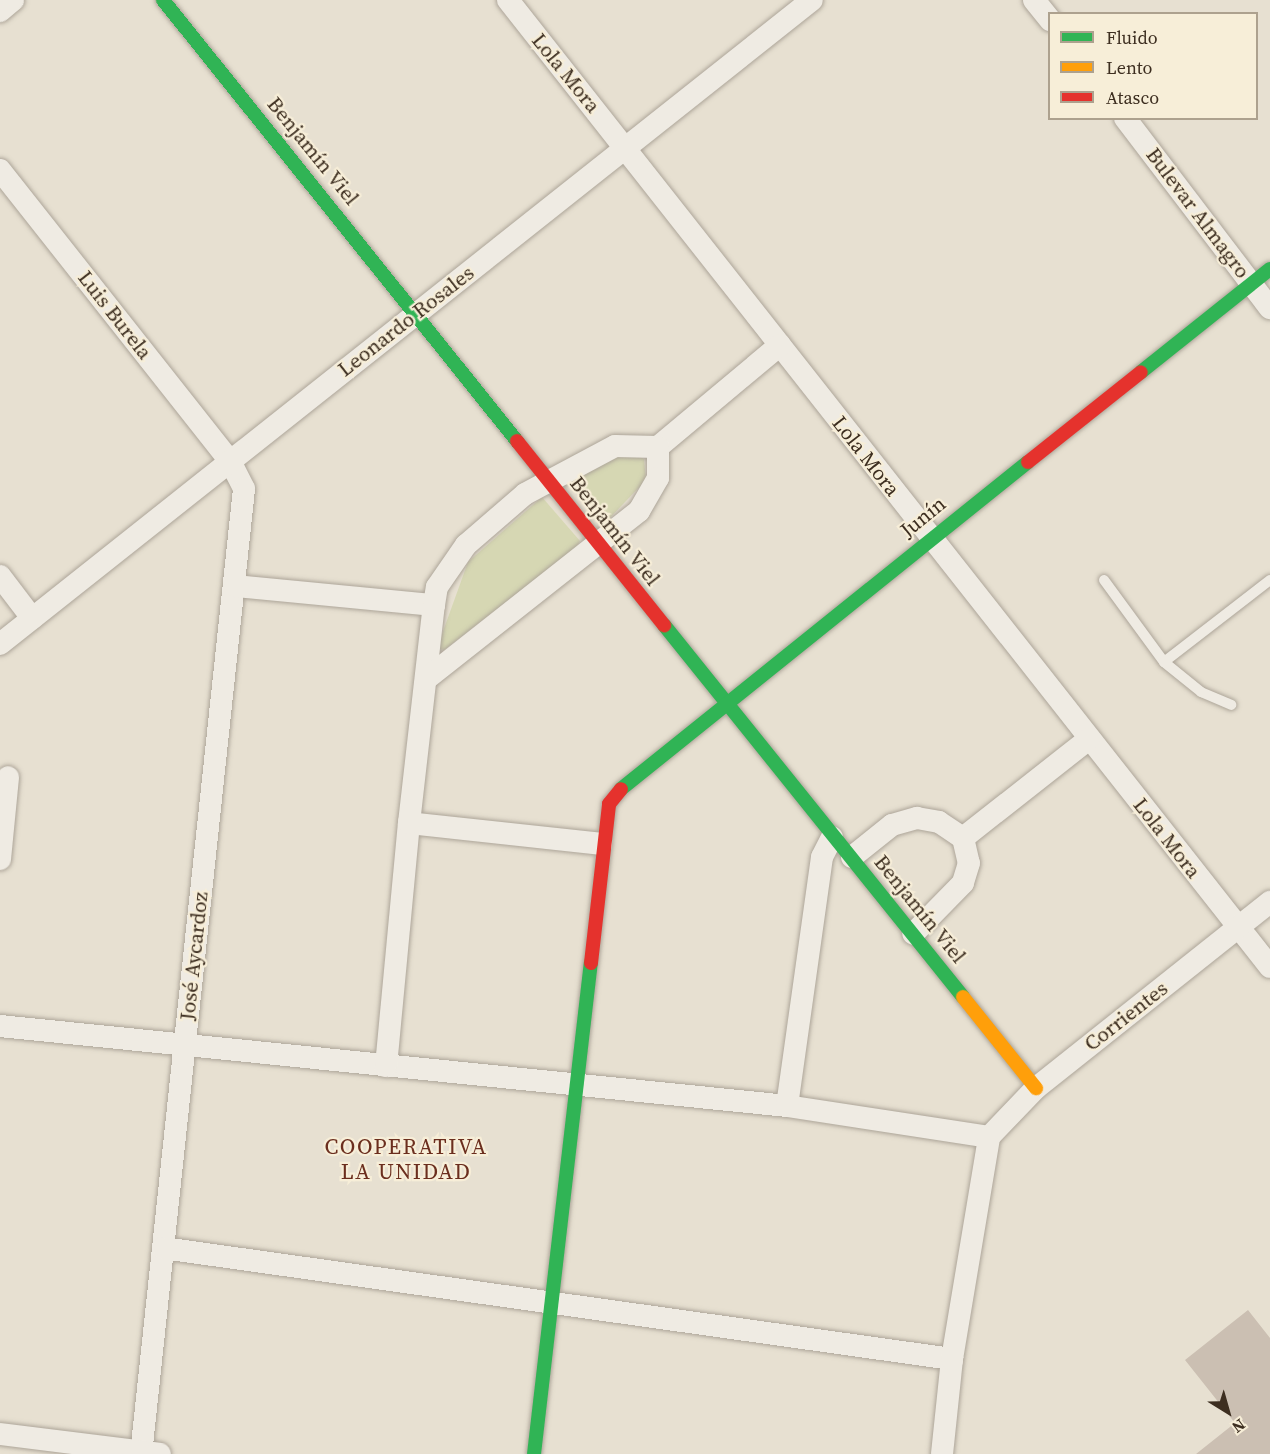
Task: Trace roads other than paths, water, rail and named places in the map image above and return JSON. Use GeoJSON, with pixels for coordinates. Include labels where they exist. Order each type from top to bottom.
{"type":"FeatureCollection","features":[{"type":"Feature","properties":{"kind":"street"},"geometry":{"type":"LineString","coordinates":[[0,11],[13,0]]}},
{"type":"Feature","properties":{"kind":"street","name":"Benjamín Viel"},"geometry":{"type":"LineString","coordinates":[[163,0],[417,312],[549,480],[596,545],[727,702],[832,837],[852,857],[1036,1088]]}},
{"type":"Feature","properties":{"kind":"street","name":"Lola Mora"},"geometry":{"type":"LineString","coordinates":[[508,0],[1270,967]]}},
{"type":"Feature","properties":{"kind":"street","name":"Leonardo Rosales"},"geometry":{"type":"LineString","coordinates":[[0,644],[812,0]]}},
{"type":"Feature","properties":{"kind":"street"},"geometry":{"type":"LineString","coordinates":[[1034,0],[1048,18]]}},
{"type":"Feature","properties":{"kind":"street","name":"Bulevar Almagro"},"geometry":{"type":"LineString","coordinates":[[1127,120],[1270,308]]}},
{"type":"Feature","properties":{"kind":"street","name":"Luis Burela"},"geometry":{"type":"LineString","coordinates":[[0,170],[230,461]]}},
{"type":"Feature","properties":{"kind":"street","name":"Junín"},"geometry":{"type":"LineString","coordinates":[[601,844],[609,804],[627,781],[1270,269]]}},
{"type":"Feature","properties":{"kind":"street"},"geometry":{"type":"LineString","coordinates":[[386,1066],[409,823],[434,605],[447,566],[466,545],[549,480],[615,446],[658,447],[780,345]]}},
{"type":"Feature","properties":{"kind":"street"},"geometry":{"type":"LineString","coordinates":[[426,679],[596,545],[653,492],[658,447]]}},
{"type":"Feature","properties":{"kind":"street","name":"José Aycardoz"},"geometry":{"type":"LineString","coordinates":[[147,1453],[163,1248],[244,489],[230,461]]}},
{"type":"Feature","properties":{"kind":"street"},"geometry":{"type":"LineString","coordinates":[[0,576],[32,618]]}},
{"type":"Feature","properties":{"kind":"street"},"geometry":{"type":"LineString","coordinates":[[235,586],[434,605]]}},
{"type":"Feature","properties":{"kind":"street"},"geometry":{"type":"LineString","coordinates":[[963,838],[1089,739]]}},
{"type":"Feature","properties":{"kind":"street"},"geometry":{"type":"LineString","coordinates":[[0,859],[8,777]]}},
{"type":"Feature","properties":{"kind":"street"},"geometry":{"type":"LineString","coordinates":[[852,857],[892,825],[917,818],[939,822],[963,838],[969,863],[963,883],[913,934]]}},
{"type":"Feature","properties":{"kind":"street"},"geometry":{"type":"LineString","coordinates":[[409,823],[601,844],[534,1454]]}},
{"type":"Feature","properties":{"kind":"street"},"geometry":{"type":"LineString","coordinates":[[787,1106],[822,857],[832,837]]}},
{"type":"Feature","properties":{"kind":"street","name":"Corrientes"},"geometry":{"type":"LineString","coordinates":[[989,1137],[1036,1088],[1270,902]]}},
{"type":"Feature","properties":{"kind":"street"},"geometry":{"type":"LineString","coordinates":[[0,1026],[787,1106],[989,1137],[952,1359],[942,1454]]}},
{"type":"Feature","properties":{"kind":"street"},"geometry":{"type":"LineString","coordinates":[[163,1248],[952,1359]]}},
{"type":"Feature","properties":{"kind":"street"},"geometry":{"type":"LineString","coordinates":[[0,1434],[147,1453]]}},
{"type":"Feature","properties":{"kind":"lane"},"geometry":{"type":"LineString","coordinates":[[1104,580],[1164,662],[1201,692],[1231,705]]}},
{"type":"Feature","properties":{"kind":"lane"},"geometry":{"type":"LineString","coordinates":[[1164,662],[1270,580]]}},
{"type":"Feature","properties":{"kind":"district","name":"COOPERATIVA LA UNIDAD"},"geometry":{"type":"Point","coordinates":[406,1158]}}]}
